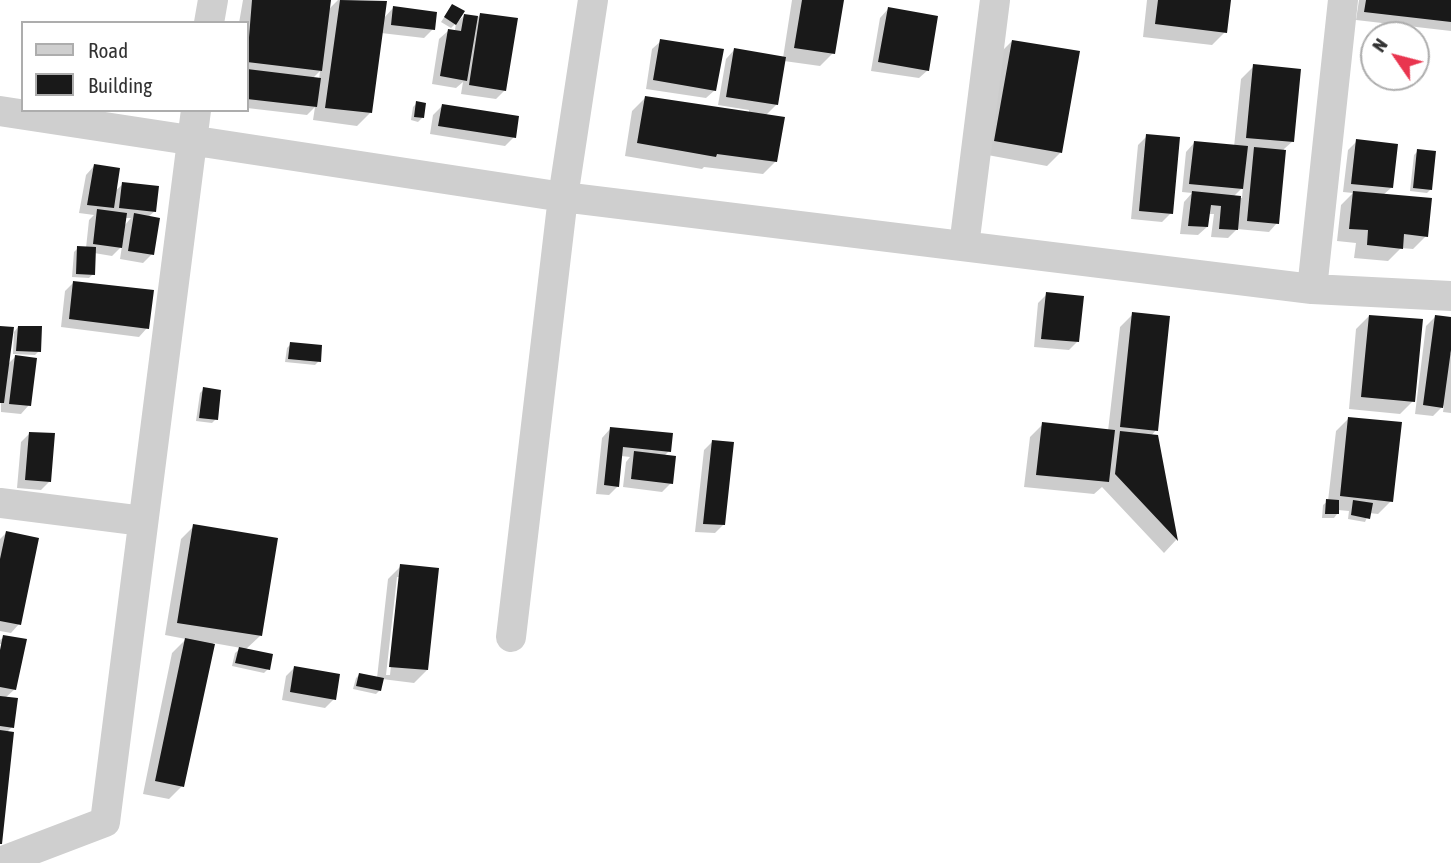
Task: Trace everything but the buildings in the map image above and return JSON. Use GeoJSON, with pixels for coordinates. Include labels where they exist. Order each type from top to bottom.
{"type":"FeatureCollection","features":[{"type":"Feature","properties":{"kind":"street"},"geometry":{"type":"LineString","coordinates":[[209,21],[213,0]]}},
{"type":"Feature","properties":{"kind":"street"},"geometry":{"type":"LineString","coordinates":[[511,636],[563,197],[593,0]]}},
{"type":"Feature","properties":{"kind":"street"},"geometry":{"type":"LineString","coordinates":[[964,246],[995,0]]}},
{"type":"Feature","properties":{"kind":"street"},"geometry":{"type":"LineString","coordinates":[[1312,289],[1343,0]]}},
{"type":"Feature","properties":{"kind":"street"},"geometry":{"type":"LineString","coordinates":[[0,111],[563,197],[1312,289],[1451,296]]}},
{"type":"Feature","properties":{"kind":"street"},"geometry":{"type":"LineString","coordinates":[[0,862],[105,822],[196,112]]}},
{"type":"Feature","properties":{"kind":"street"},"geometry":{"type":"LineString","coordinates":[[0,503],[143,521]]}}]}
